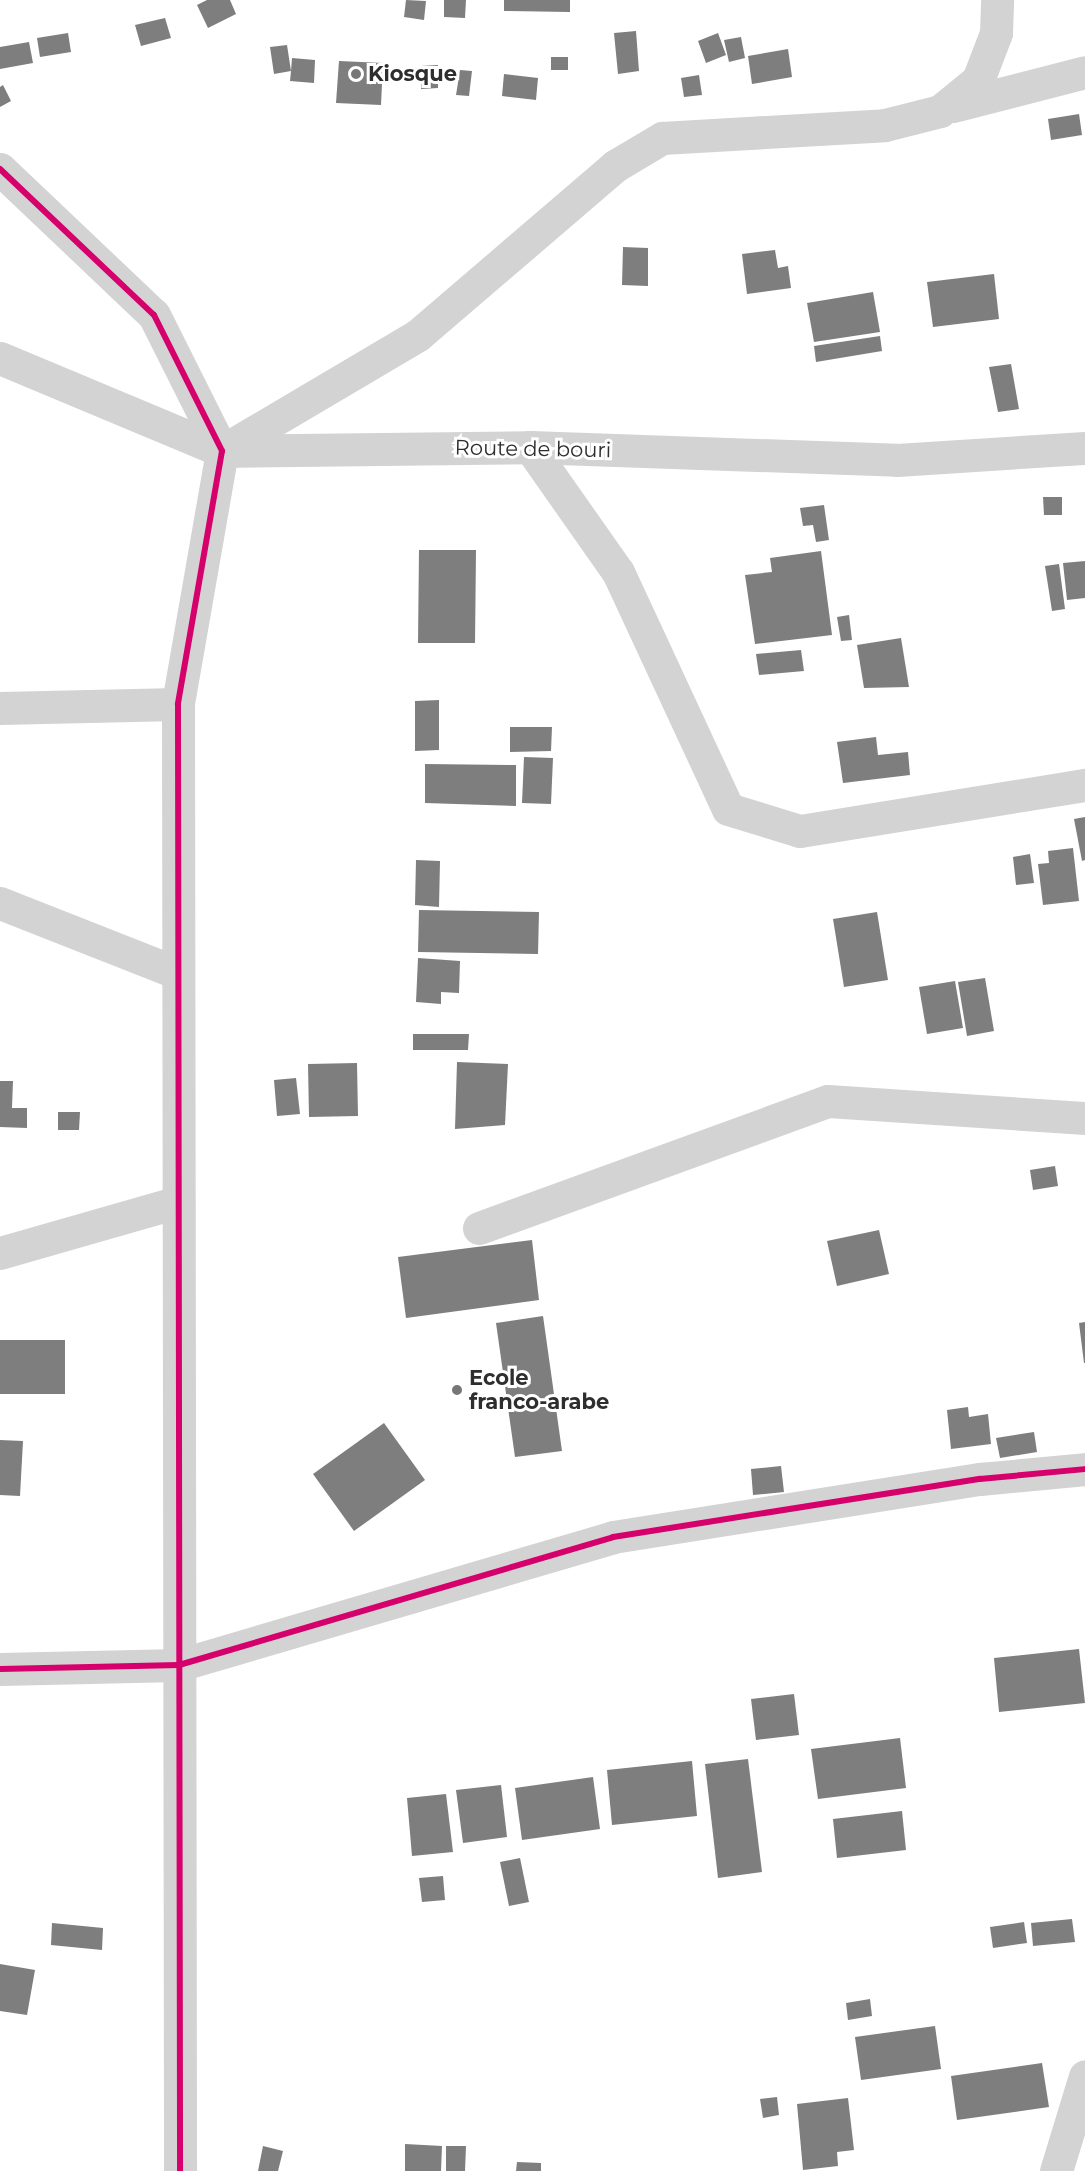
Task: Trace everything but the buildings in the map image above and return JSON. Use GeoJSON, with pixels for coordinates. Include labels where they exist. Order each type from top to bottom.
{"type":"FeatureCollection","features":[{"type":"Feature","properties":{"kind":"street"},"geometry":{"type":"LineString","coordinates":[[940,111],[978,80],[996,33],[997,0]]}},
{"type":"Feature","properties":{"kind":"street"},"geometry":{"type":"LineString","coordinates":[[222,451],[418,335],[615,166],[662,138],[885,125],[1085,72]]}},
{"type":"Feature","properties":{"kind":"street"},"geometry":{"type":"LineString","coordinates":[[0,170],[154,315],[222,451],[178,704],[180,2171]]}},
{"type":"Feature","properties":{"kind":"street","name":"Route de bouri"},"geometry":{"type":"LineString","coordinates":[[0,358],[222,451],[530,447],[897,460],[1085,448]]}},
{"type":"Feature","properties":{"kind":"street"},"geometry":{"type":"LineString","coordinates":[[530,447],[618,572],[728,809],[800,831],[1085,785]]}},
{"type":"Feature","properties":{"kind":"street"},"geometry":{"type":"LineString","coordinates":[[0,708],[178,704]]}},
{"type":"Feature","properties":{"kind":"street"},"geometry":{"type":"LineString","coordinates":[[0,903],[178,973]]}},
{"type":"Feature","properties":{"kind":"street"},"geometry":{"type":"LineString","coordinates":[[479,1228],[828,1101],[1085,1118]]}},
{"type":"Feature","properties":{"kind":"street"},"geometry":{"type":"LineString","coordinates":[[0,1253],[178,1202]]}},
{"type":"Feature","properties":{"kind":"street"},"geometry":{"type":"LineString","coordinates":[[0,1669],[179,1665],[613,1537],[980,1479],[1085,1470]]}},
{"type":"Feature","properties":{"kind":"street"},"geometry":{"type":"LineString","coordinates":[[1056,2171],[1085,2076]]}},
{"type":"Feature","properties":{"kind":"cycle path"},"geometry":{"type":"LineString","coordinates":[[0,169],[154,315],[222,451],[178,704],[180,2171]]}},
{"type":"Feature","properties":{"kind":"cycle path"},"geometry":{"type":"LineString","coordinates":[[0,1669],[179,1665],[613,1537],[980,1479],[1085,1469]]}},
{"type":"Feature","properties":{"kind":"place","name":"Kiosque"},"geometry":{"type":"Point","coordinates":[356,74]}},
{"type":"Feature","properties":{"kind":"place","name":"Ecole franco-arabe"},"geometry":{"type":"Point","coordinates":[457,1390]}}]}
